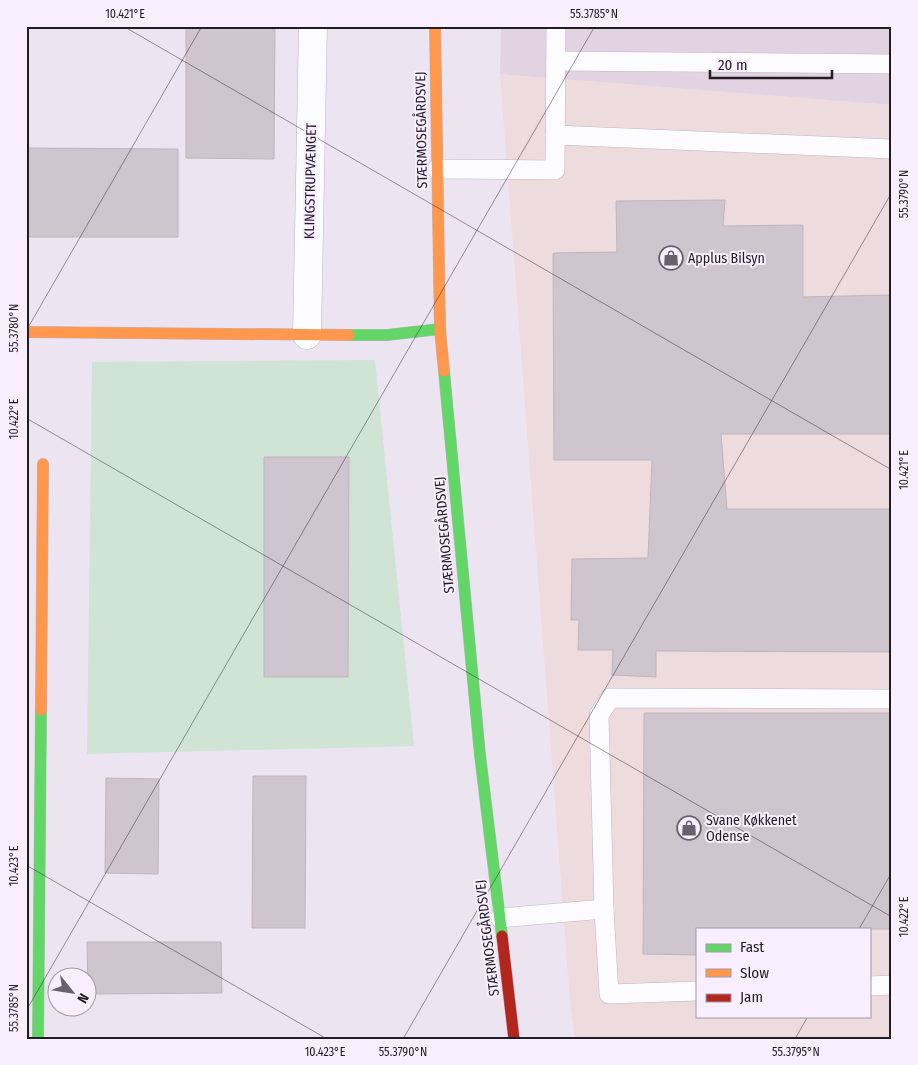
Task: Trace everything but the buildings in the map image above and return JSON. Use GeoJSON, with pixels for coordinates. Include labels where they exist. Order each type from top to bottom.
{"type":"FeatureCollection","features":[{"type":"Feature","properties":{"kind":"street","name":"KLINGSTRUPVÆNGET"},"geometry":{"type":"LineString","coordinates":[[307,335],[313,26]]}},
{"type":"Feature","properties":{"kind":"street","name":"STÆRMOSEGÅRDSVEJ"},"geometry":{"type":"LineString","coordinates":[[435,26],[440,329],[480,755],[514,1039]]}},
{"type":"Feature","properties":{"kind":"street"},"geometry":{"type":"LineString","coordinates":[[26,332],[387,336],[440,329]]}},
{"type":"Feature","properties":{"kind":"street"},"geometry":{"type":"LineString","coordinates":[[38,1039],[43,464]]}},
{"type":"Feature","properties":{"kind":"lane"},"geometry":{"type":"LineString","coordinates":[[437,169],[555,170],[556,26]]}},
{"type":"Feature","properties":{"kind":"lane"},"geometry":{"type":"LineString","coordinates":[[556,60],[892,64]]}},
{"type":"Feature","properties":{"kind":"lane"},"geometry":{"type":"LineString","coordinates":[[555,135],[892,149]]}},
{"type":"Feature","properties":{"kind":"lane"},"geometry":{"type":"LineString","coordinates":[[696,991],[609,994],[604,909],[599,715],[610,698],[892,699]]}},
{"type":"Feature","properties":{"kind":"lane"},"geometry":{"type":"LineString","coordinates":[[500,918],[604,909]]}},
{"type":"Feature","properties":{"kind":"lane"},"geometry":{"type":"LineString","coordinates":[[870,986],[892,985]]}},
{"type":"Feature","properties":{"kind":"shaded area"},"geometry":{"type":"Polygon","coordinates":[[[501,26],[892,26],[892,105],[500,74],[501,26]]]}},
{"type":"Feature","properties":{"kind":"shaded area"},"geometry":{"type":"Polygon","coordinates":[[[500,74],[892,105],[892,1039],[575,1039],[570,1001],[500,74]]]}},
{"type":"Feature","properties":{"kind":"green space"},"geometry":{"type":"Polygon","coordinates":[[[375,360],[414,746],[87,754],[92,362],[375,360]]]}},
{"type":"Feature","properties":{"kind":"traffic: fast"},"geometry":{"type":"LineString","coordinates":[[349,335],[387,335],[440,329]]}},
{"type":"Feature","properties":{"kind":"traffic: fast"},"geometry":{"type":"LineString","coordinates":[[444,371],[480,755],[502,936]]}},
{"type":"Feature","properties":{"kind":"traffic: fast"},"geometry":{"type":"LineString","coordinates":[[38,1039],[41,710]]}},
{"type":"Feature","properties":{"kind":"traffic: slow"},"geometry":{"type":"LineString","coordinates":[[435,26],[440,329],[444,371]]}},
{"type":"Feature","properties":{"kind":"traffic: slow"},"geometry":{"type":"LineString","coordinates":[[26,332],[349,335]]}},
{"type":"Feature","properties":{"kind":"traffic: slow"},"geometry":{"type":"LineString","coordinates":[[41,710],[43,464]]}},
{"type":"Feature","properties":{"kind":"traffic: jam"},"geometry":{"type":"LineString","coordinates":[[502,936],[514,1039]]}},
{"type":"Feature","properties":{"kind":"place","name":"Applus Bilsyn"},"geometry":{"type":"Point","coordinates":[671,258]}},
{"type":"Feature","properties":{"kind":"place","name":"Svane Køkkenet Odense"},"geometry":{"type":"Point","coordinates":[689,828]}}]}
